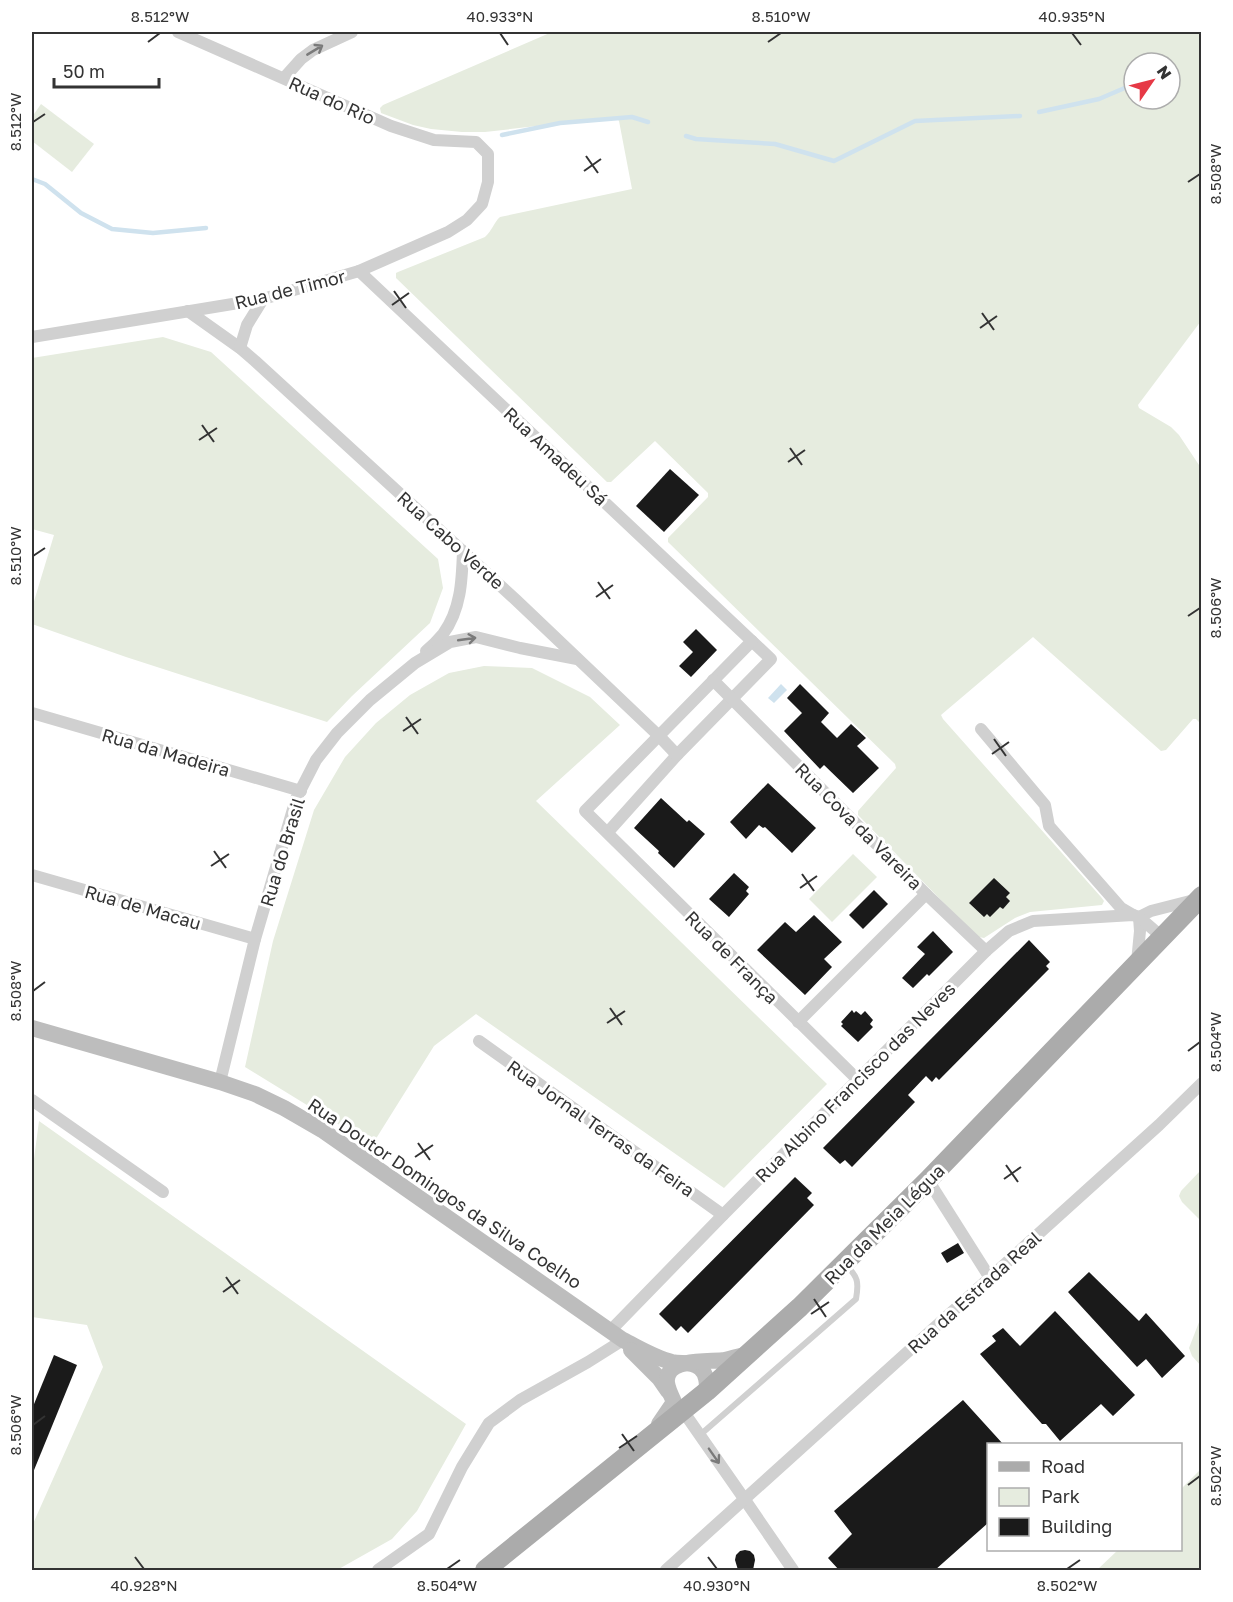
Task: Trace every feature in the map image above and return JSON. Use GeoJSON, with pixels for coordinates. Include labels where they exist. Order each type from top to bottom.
{"type":"FeatureCollection","features":[{"type":"Feature","properties":{"kind":"main road","name":"Rua da Meia Légua"},"geometry":{"type":"LineString","coordinates":[[485,1570],[650,1437],[679,1407],[707,1391],[800,1307],[928,1180],[1201,897]]}},
{"type":"Feature","properties":{"kind":"street","name":"Rua do Rio"},"geometry":{"type":"LineString","coordinates":[[178,32],[391,126],[434,140],[476,142],[489,154]]}},
{"type":"Feature","properties":{"kind":"street"},"geometry":{"type":"LineString","coordinates":[[284,78],[301,59],[313,50],[352,32]]}},
{"type":"Feature","properties":{"kind":"street","name":"Rua de Timor"},"geometry":{"type":"LineString","coordinates":[[32,337],[263,299],[359,271],[448,232],[467,220],[482,204],[488,182],[489,154]]}},
{"type":"Feature","properties":{"kind":"street","name":"Rua Amadeu Sá"},"geometry":{"type":"LineString","coordinates":[[359,271],[771,659],[733,699]]}},
{"type":"Feature","properties":{"kind":"street"},"geometry":{"type":"LineString","coordinates":[[240,348],[247,325],[263,299]]}},
{"type":"Feature","properties":{"kind":"street","name":"Rua Cabo Verde"},"geometry":{"type":"LineString","coordinates":[[188,311],[240,348],[579,659],[677,755]]}},
{"type":"Feature","properties":{"kind":"street","name":"Rua do Brasil"},"geometry":{"type":"LineString","coordinates":[[220,1082],[255,939],[296,799],[316,760],[337,733],[370,700],[415,663],[444,632],[457,608],[463,551]]}},
{"type":"Feature","properties":{"kind":"street","name":"Rua do Brasil"},"geometry":{"type":"LineString","coordinates":[[415,663],[450,642],[476,637],[579,659]]}},
{"type":"Feature","properties":{"kind":"street"},"geometry":{"type":"LineString","coordinates":[[658,736],[752,641]]}},
{"type":"Feature","properties":{"kind":"street","name":"Rua Cova da Vareira"},"geometry":{"type":"LineString","coordinates":[[713,680],[926,894],[986,951]]}},
{"type":"Feature","properties":{"kind":"street"},"geometry":{"type":"LineString","coordinates":[[608,832],[677,755],[733,699]]}},
{"type":"Feature","properties":{"kind":"street","name":"Rua da Madeira"},"geometry":{"type":"LineString","coordinates":[[32,713],[301,791]]}},
{"type":"Feature","properties":{"kind":"street"},"geometry":{"type":"LineString","coordinates":[[981,729],[1045,806],[1049,826],[1121,908],[1166,933]]}},
{"type":"Feature","properties":{"kind":"street","name":"Rua de França"},"geometry":{"type":"LineString","coordinates":[[658,736],[585,811],[858,1080]]}},
{"type":"Feature","properties":{"kind":"street","name":"Rua de Macau"},"geometry":{"type":"LineString","coordinates":[[32,875],[255,939]]}},
{"type":"Feature","properties":{"kind":"street"},"geometry":{"type":"LineString","coordinates":[[798,1022],[926,894]]}},
{"type":"Feature","properties":{"kind":"street","name":"Rua Albino Francisco das Neves"},"geometry":{"type":"LineString","coordinates":[[378,1570],[429,1534],[462,1467],[489,1424],[520,1400],[588,1362],[617,1335],[723,1215],[986,951],[1009,931],[1033,921],[1136,916],[1201,897]]}},
{"type":"Feature","properties":{"kind":"street"},"geometry":{"type":"LineString","coordinates":[[1151,911],[1166,933]]}},
{"type":"Feature","properties":{"kind":"street"},"geometry":{"type":"LineString","coordinates":[[1136,916],[1140,932],[1137,962]]}},
{"type":"Feature","properties":{"kind":"street","name":"Rua Doutor Domingos da Silva Coelho"},"geometry":{"type":"LineString","coordinates":[[32,1028],[220,1082],[255,1094],[284,1108],[322,1130],[617,1335],[658,1358],[686,1363],[725,1360],[748,1354]]}},
{"type":"Feature","properties":{"kind":"street","name":"Rua Jornal Terras da Feira"},"geometry":{"type":"LineString","coordinates":[[479,1041],[723,1215]]}},
{"type":"Feature","properties":{"kind":"street","name":"Rua da Estrada Real"},"geometry":{"type":"LineString","coordinates":[[666,1570],[1159,1125],[1202,1083]]}},
{"type":"Feature","properties":{"kind":"street"},"geometry":{"type":"LineString","coordinates":[[32,1100],[163,1192]]}},
{"type":"Feature","properties":{"kind":"street"},"geometry":{"type":"LineString","coordinates":[[928,1180],[990,1278]]}},
{"type":"Feature","properties":{"kind":"street","name":"Rua Doutor Domingos da Silva Coelho"},"geometry":{"type":"LineString","coordinates":[[617,1335],[659,1378],[679,1407]]}},
{"type":"Feature","properties":{"kind":"street"},"geometry":{"type":"LineString","coordinates":[[686,1363],[675,1368],[667,1376],[667,1385],[679,1407],[793,1570]]}},
{"type":"Feature","properties":{"kind":"street","name":"Rua Doutor Domingos da Silva Coelho"},"geometry":{"type":"LineString","coordinates":[[686,1363],[698,1366],[703,1371],[707,1381],[707,1391]]}},
{"type":"Feature","properties":{"kind":"lane"},"geometry":{"type":"LineString","coordinates":[[700,1436],[856,1299],[858,1280],[844,1263]]}},
{"type":"Feature","properties":{"kind":"green space"},"geometry":{"type":"Polygon","coordinates":[[[552,32],[1201,32],[1201,321],[1138,405],[1139,408],[1171,427],[1179,435],[1201,468],[1201,724],[1193,719],[1166,750],[1161,751],[1033,637],[941,715],[1101,897],[1104,901],[1102,905],[1030,912],[1015,918],[984,938],[974,934],[858,815],[858,811],[896,768],[895,764],[668,542],[668,538],[708,497],[708,493],[655,441],[611,482],[607,482],[396,278],[398,272],[485,237],[500,217],[632,189],[619,121],[616,117],[485,132],[462,132],[413,125],[381,113],[380,108],[552,32]]]}},
{"type":"Feature","properties":{"kind":"green space"},"geometry":{"type":"Polygon","coordinates":[[[41,104],[94,144],[72,172],[32,141],[32,117],[41,104]]]}},
{"type":"Feature","properties":{"kind":"green space"},"geometry":{"type":"Polygon","coordinates":[[[163,337],[211,352],[438,559],[443,588],[430,623],[327,722],[32,624],[32,608],[54,535],[32,529],[32,358],[163,337]]]}},
{"type":"Feature","properties":{"kind":"green space"},"geometry":{"type":"Polygon","coordinates":[[[484,666],[532,668],[590,697],[620,725],[536,801],[827,1084],[724,1188],[476,1014],[434,1046],[372,1145],[245,1067],[273,941],[314,810],[345,757],[376,723],[410,695],[449,673],[484,666]]]}},
{"type":"Feature","properties":{"kind":"green space"},"geometry":{"type":"Polygon","coordinates":[[[853,854],[877,877],[832,922],[809,899],[853,854]]]}},
{"type":"Feature","properties":{"kind":"green space"},"geometry":{"type":"Polygon","coordinates":[[[39,1121],[466,1424],[417,1511],[392,1539],[337,1570],[32,1570],[32,1526],[103,1367],[87,1325],[32,1317],[32,1174],[39,1121]]]}},
{"type":"Feature","properties":{"kind":"green space"},"geometry":{"type":"Polygon","coordinates":[[[1201,1170],[1201,1221],[1179,1196],[1201,1170]]]}},
{"type":"Feature","properties":{"kind":"green space"},"geometry":{"type":"Polygon","coordinates":[[[1201,1317],[1201,1366],[1192,1356],[1189,1348],[1201,1317]]]}},
{"type":"Feature","properties":{"kind":"green space"},"geometry":{"type":"Polygon","coordinates":[[[1201,1469],[1201,1570],[1097,1570],[1117,1551],[1182,1551],[1182,1488],[1201,1469]]]}},
{"type":"Feature","properties":{"kind":"water"},"geometry":{"type":"Polygon","coordinates":[[[781,684],[787,690],[774,703],[768,698],[781,684]]]}},
{"type":"Feature","properties":{"kind":"building"},"geometry":{"type":"Polygon","coordinates":[[[670,469],[699,495],[664,532],[636,506],[670,469]]]}},
{"type":"Feature","properties":{"kind":"building"},"geometry":{"type":"Polygon","coordinates":[[[696,629],[717,650],[691,677],[679,666],[693,652],[683,642],[696,629]]]}},
{"type":"Feature","properties":{"kind":"building"},"geometry":{"type":"Polygon","coordinates":[[[800,684],[829,713],[821,722],[837,738],[851,724],[866,738],[857,746],[879,768],[853,793],[824,765],[820,769],[784,731],[802,713],[787,698],[800,684]]]}},
{"type":"Feature","properties":{"kind":"building"},"geometry":{"type":"Polygon","coordinates":[[[768,783],[816,828],[792,853],[765,827],[759,825],[746,839],[730,822],[768,783]]]}},
{"type":"Feature","properties":{"kind":"building"},"geometry":{"type":"Polygon","coordinates":[[[661,798],[687,822],[689,820],[705,834],[674,868],[634,828],[661,798]]]}},
{"type":"Feature","properties":{"kind":"building"},"geometry":{"type":"Polygon","coordinates":[[[734,873],[749,887],[746,891],[749,894],[729,917],[709,899],[734,873]]]}},
{"type":"Feature","properties":{"kind":"building"},"geometry":{"type":"Polygon","coordinates":[[[994,878],[1010,893],[1006,897],[1010,901],[1003,909],[1000,907],[990,917],[987,914],[984,917],[969,903],[994,878]]]}},
{"type":"Feature","properties":{"kind":"building"},"geometry":{"type":"Polygon","coordinates":[[[874,890],[888,904],[863,929],[849,915],[874,890]]]}},
{"type":"Feature","properties":{"kind":"building"},"geometry":{"type":"Polygon","coordinates":[[[814,915],[842,942],[824,959],[832,967],[805,995],[757,950],[785,922],[796,932],[814,915]]]}},
{"type":"Feature","properties":{"kind":"building"},"geometry":{"type":"Polygon","coordinates":[[[933,931],[953,952],[913,988],[902,978],[925,954],[917,947],[933,931]]]}},
{"type":"Feature","properties":{"kind":"building"},"geometry":{"type":"Polygon","coordinates":[[[1029,940],[1050,962],[1046,966],[1049,969],[939,1080],[936,1077],[932,1082],[926,1076],[908,1095],[915,1102],[852,1167],[845,1160],[840,1164],[823,1148],[1029,940]]]}},
{"type":"Feature","properties":{"kind":"building"},"geometry":{"type":"Polygon","coordinates":[[[852,1010],[861,1015],[865,1011],[873,1020],[870,1024],[873,1027],[858,1042],[841,1026],[843,1024],[841,1022],[852,1010]]]}},
{"type":"Feature","properties":{"kind":"building"},"geometry":{"type":"Polygon","coordinates":[[[795,1177],[812,1193],[807,1198],[814,1205],[688,1333],[681,1326],[676,1331],[659,1314],[795,1177]]]}},
{"type":"Feature","properties":{"kind":"building"},"geometry":{"type":"Polygon","coordinates":[[[958,1243],[964,1253],[947,1263],[941,1253],[958,1243]]]}},
{"type":"Feature","properties":{"kind":"building"},"geometry":{"type":"Polygon","coordinates":[[[1089,1272],[1139,1321],[1146,1313],[1185,1356],[1162,1378],[1146,1359],[1137,1367],[1068,1292],[1089,1272]]]}},
{"type":"Feature","properties":{"kind":"building"},"geometry":{"type":"Polygon","coordinates":[[[1055,1311],[1135,1395],[1113,1416],[1101,1404],[1060,1441],[980,1354],[996,1341],[992,1336],[1003,1328],[1020,1346],[1055,1311]]]}},
{"type":"Feature","properties":{"kind":"building"},"geometry":{"type":"Polygon","coordinates":[[[54,1355],[77,1365],[32,1475],[32,1409],[54,1355]]]}},
{"type":"Feature","properties":{"kind":"building"},"geometry":{"type":"Polygon","coordinates":[[[963,1400],[1002,1443],[987,1443],[987,1524],[935,1570],[839,1570],[828,1558],[852,1534],[834,1511],[963,1400]]]}},
{"type":"Feature","properties":{"kind":"building"},"geometry":{"type":"Polygon","coordinates":[[[745,1550],[754,1555],[753,1570],[738,1570],[736,1555],[745,1550]]]}},
{"type":"Feature","properties":{"kind":"waterway"},"geometry":{"type":"LineString","coordinates":[[1039,112],[1099,99],[1122,89]]}},
{"type":"Feature","properties":{"kind":"waterway"},"geometry":{"type":"LineString","coordinates":[[686,136],[696,139],[775,144],[834,161],[915,121],[1020,116]]}},
{"type":"Feature","properties":{"kind":"waterway"},"geometry":{"type":"LineString","coordinates":[[502,135],[560,123],[632,117],[648,122]]}},
{"type":"Feature","properties":{"kind":"waterway"},"geometry":{"type":"LineString","coordinates":[[32,179],[45,184],[81,213],[112,229],[153,233],[206,228]]}}]}
